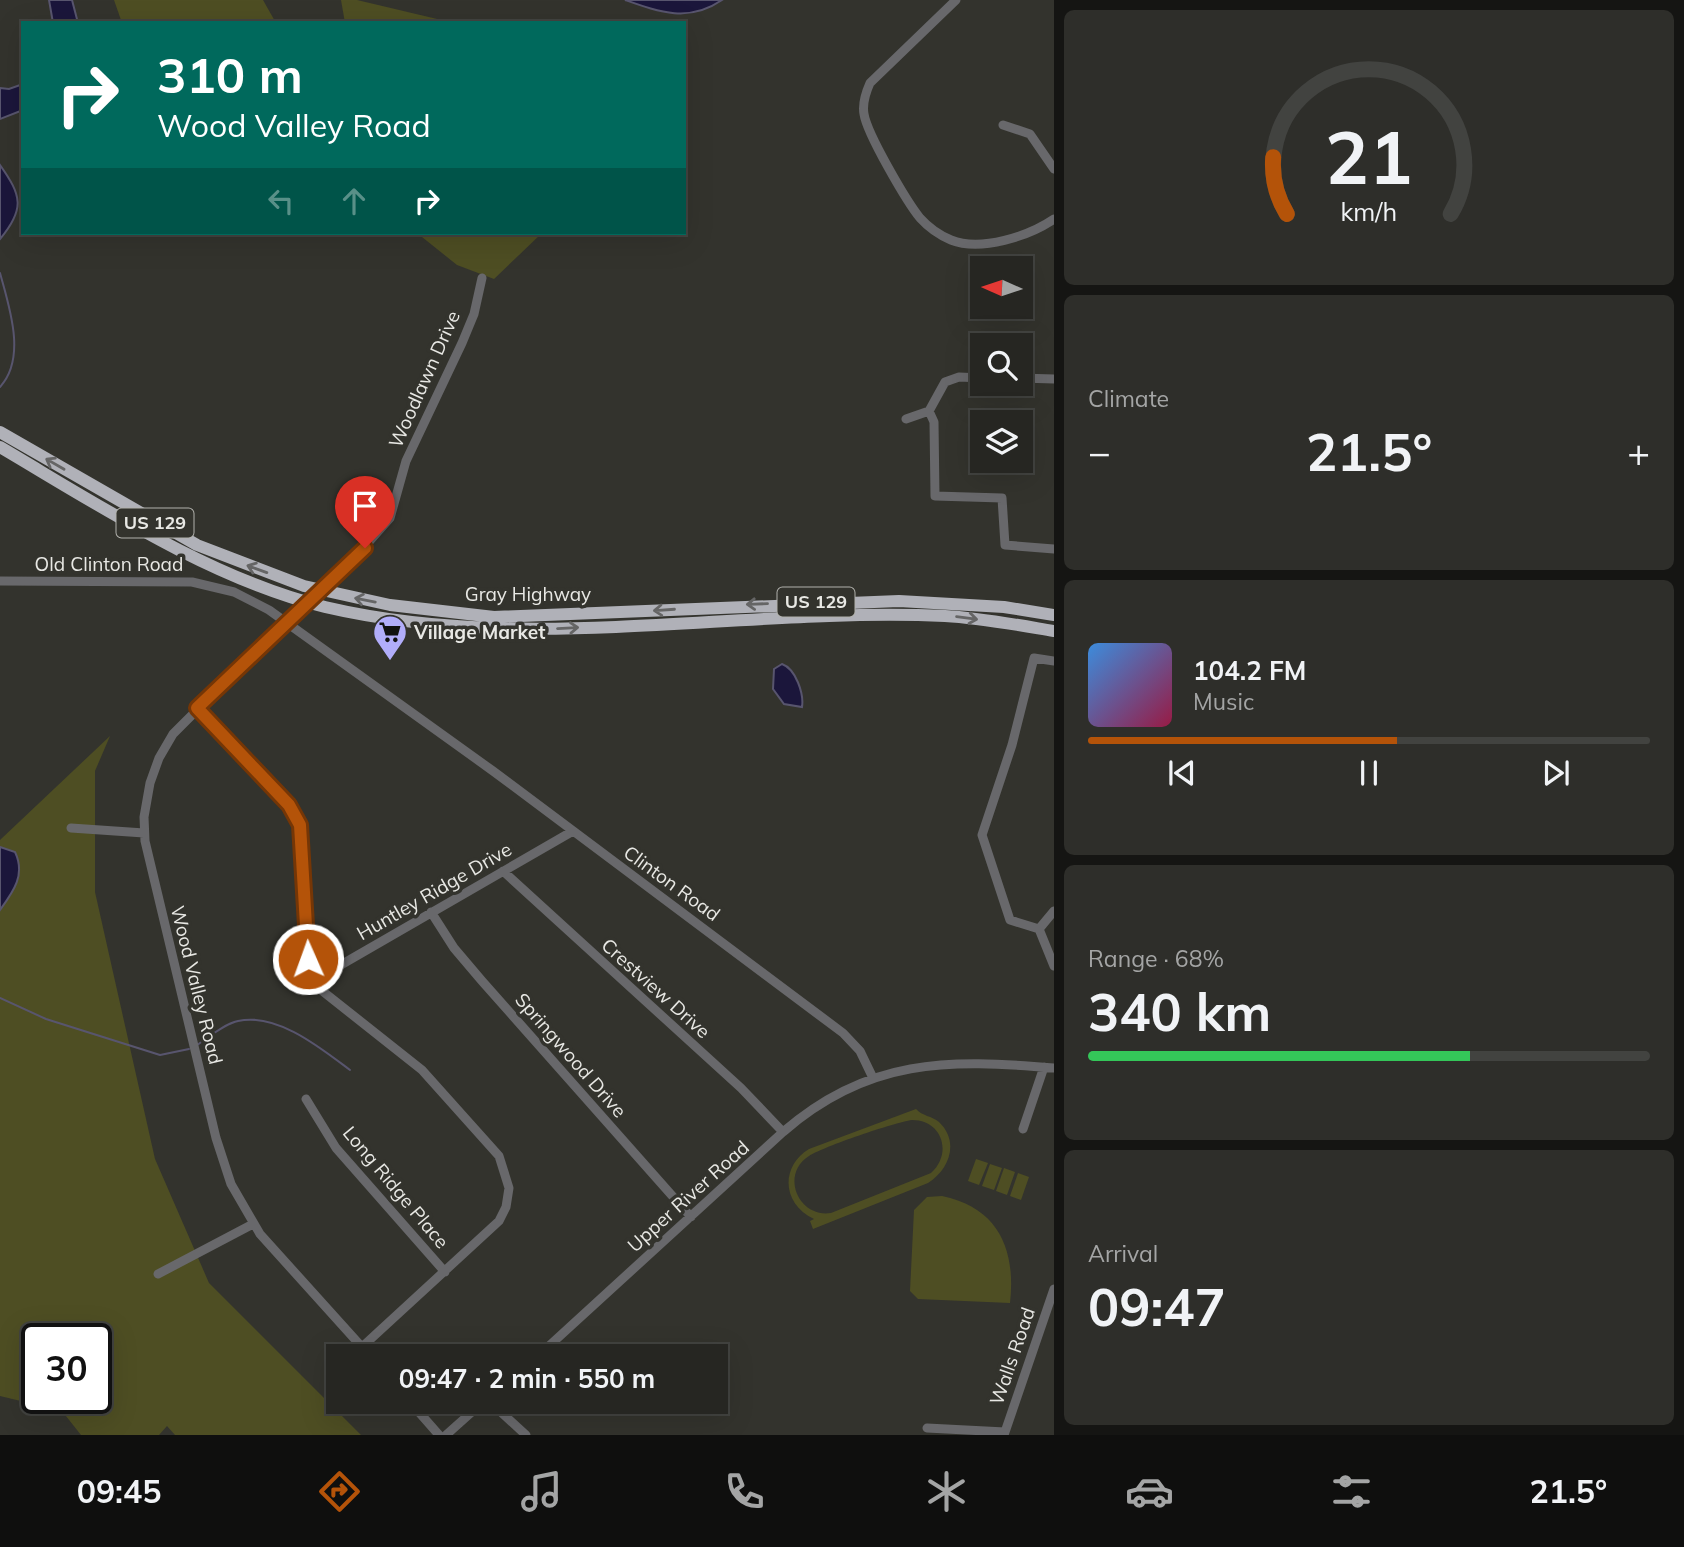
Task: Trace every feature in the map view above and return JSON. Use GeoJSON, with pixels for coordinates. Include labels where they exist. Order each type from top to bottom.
{"type":"FeatureCollection","features":[{"type":"Feature","properties":{"kind":"highway","name":"Gray Highway"},"geometry":{"type":"LineString","coordinates":[[0,432],[197,545],[322,591],[390,605],[494,617],[873,601],[959,603],[1054,615]]}},
{"type":"Feature","properties":{"kind":"highway","name":"Gray Highway"},"geometry":{"type":"LineString","coordinates":[[0,447],[157,538],[216,566],[306,601],[404,621],[489,629],[535,630],[881,615],[949,616],[1054,631]]}},
{"type":"Feature","properties":{"kind":"street"},"geometry":{"type":"LineString","coordinates":[[956,0],[870,83],[865,95],[864,114],[873,138],[919,217],[934,232],[954,242],[997,241],[1033,231],[1054,219]]}},
{"type":"Feature","properties":{"kind":"street"},"geometry":{"type":"LineString","coordinates":[[1003,125],[1030,134],[1054,169]]}},
{"type":"Feature","properties":{"kind":"street","name":"Woodlawn Drive"},"geometry":{"type":"LineString","coordinates":[[322,591],[371,542],[390,518],[406,461],[474,314],[482,278]]}},
{"type":"Feature","properties":{"kind":"street"},"geometry":{"type":"LineString","coordinates":[[906,419],[929,411],[945,382],[959,377],[970,377]]}},
{"type":"Feature","properties":{"kind":"street"},"geometry":{"type":"LineString","coordinates":[[1033,379],[1054,379]]}},
{"type":"Feature","properties":{"kind":"street"},"geometry":{"type":"LineString","coordinates":[[929,411],[934,422],[935,496],[1002,498],[1004,545],[1054,549]]}},
{"type":"Feature","properties":{"kind":"street","name":"Old Clinton Road"},"geometry":{"type":"LineString","coordinates":[[0,581],[192,582],[234,593],[287,622]]}},
{"type":"Feature","properties":{"kind":"street"},"geometry":{"type":"LineString","coordinates":[[287,622],[306,601],[322,591]]}},
{"type":"Feature","properties":{"kind":"street","name":"Wood Valley Road"},"geometry":{"type":"LineString","coordinates":[[287,622],[173,734],[159,758],[146,801],[144,833],[216,1138],[231,1184],[253,1224],[359,1344]]}},
{"type":"Feature","properties":{"kind":"street","name":"Clinton Road"},"geometry":{"type":"LineString","coordinates":[[287,622],[843,1033],[860,1051],[873,1078]]}},
{"type":"Feature","properties":{"kind":"street"},"geometry":{"type":"LineString","coordinates":[[1039,929],[1010,920],[982,835],[1012,745],[1034,658],[1054,661]]}},
{"type":"Feature","properties":{"kind":"street"},"geometry":{"type":"LineString","coordinates":[[197,708],[289,805],[300,825],[308,959],[313,981],[326,997],[422,1070],[505,1167],[509,1188],[504,1212],[487,1235],[445,1272]]}},
{"type":"Feature","properties":{"kind":"street"},"geometry":{"type":"LineString","coordinates":[[71,828],[144,833]]}},
{"type":"Feature","properties":{"kind":"street","name":"Huntley Ridge Drive"},"geometry":{"type":"LineString","coordinates":[[313,981],[573,831]]}},
{"type":"Feature","properties":{"kind":"street","name":"Crestview Drive"},"geometry":{"type":"LineString","coordinates":[[503,871],[741,1088],[783,1132]]}},
{"type":"Feature","properties":{"kind":"street"},"geometry":{"type":"LineString","coordinates":[[1039,929],[1054,911]]}},
{"type":"Feature","properties":{"kind":"street","name":"Springwood Drive"},"geometry":{"type":"LineString","coordinates":[[431,912],[475,972],[691,1217]]}},
{"type":"Feature","properties":{"kind":"street"},"geometry":{"type":"LineString","coordinates":[[1039,929],[1054,966]]}},
{"type":"Feature","properties":{"kind":"street"},"geometry":{"type":"LineString","coordinates":[[873,1078],[939,1063],[1049,1068],[1023,1129]]}},
{"type":"Feature","properties":{"kind":"street","name":"Upper River Road"},"geometry":{"type":"LineString","coordinates":[[551,1344],[783,1132],[818,1105],[873,1078]]}},
{"type":"Feature","properties":{"kind":"street","name":"Long Ridge Place"},"geometry":{"type":"LineString","coordinates":[[306,1099],[336,1148],[445,1272],[365,1344]]}},
{"type":"Feature","properties":{"kind":"street"},"geometry":{"type":"LineString","coordinates":[[158,1274],[253,1224]]}},
{"type":"Feature","properties":{"kind":"street","name":"Walls Road"},"geometry":{"type":"LineString","coordinates":[[1004,1433],[1054,1289]]}},
{"type":"Feature","properties":{"kind":"street"},"geometry":{"type":"LineString","coordinates":[[421,1414],[439,1435]]}},
{"type":"Feature","properties":{"kind":"street"},"geometry":{"type":"LineString","coordinates":[[446,1435],[470,1414]]}},
{"type":"Feature","properties":{"kind":"street"},"geometry":{"type":"LineString","coordinates":[[503,1414],[526,1435]]}},
{"type":"Feature","properties":{"kind":"street"},"geometry":{"type":"LineString","coordinates":[[927,1428],[1004,1433]]}},
{"type":"Feature","properties":{"kind":"shaded area"},"geometry":{"type":"Polygon","coordinates":[[[49,0],[72,0],[77,21],[53,21],[49,0]]]}},
{"type":"Feature","properties":{"kind":"shaded area"},"geometry":{"type":"Polygon","coordinates":[[[114,0],[263,0],[275,21],[121,21],[114,0]]]}},
{"type":"Feature","properties":{"kind":"shaded area"},"geometry":{"type":"Polygon","coordinates":[[[341,0],[357,0],[446,21],[345,21],[341,0]]]}},
{"type":"Feature","properties":{"kind":"shaded area"},"geometry":{"type":"Polygon","coordinates":[[[625,0],[722,0],[698,11],[674,13],[625,0]]]}},
{"type":"Feature","properties":{"kind":"shaded area"},"geometry":{"type":"Polygon","coordinates":[[[21,85],[21,111],[0,119],[0,88],[9,89],[21,85]]]}},
{"type":"Feature","properties":{"kind":"shaded area"},"geometry":{"type":"Polygon","coordinates":[[[0,165],[13,185],[18,202],[14,219],[0,239],[0,165]]]}},
{"type":"Feature","properties":{"kind":"shaded area"},"geometry":{"type":"Polygon","coordinates":[[[420,235],[540,235],[494,279],[457,265],[420,235]]]}},
{"type":"Feature","properties":{"kind":"shaded area"},"geometry":{"type":"Polygon","coordinates":[[[782,664],[798,682],[802,707],[784,704],[773,689],[774,669],[782,664]]]}},
{"type":"Feature","properties":{"kind":"shaded area"},"geometry":{"type":"Polygon","coordinates":[[[110,736],[95,771],[95,892],[155,1159],[209,1283],[326,1400],[326,1414],[340,1414],[361,1435],[175,1435],[167,1426],[159,1435],[81,1435],[64,1414],[112,1414],[112,1323],[21,1323],[21,1401],[0,1396],[0,840],[110,736]]]}},
{"type":"Feature","properties":{"kind":"shaded area"},"geometry":{"type":"Polygon","coordinates":[[[0,847],[15,852],[19,876],[0,910],[0,847]]]}},
{"type":"Feature","properties":{"kind":"shaded area"},"geometry":{"type":"Polygon","coordinates":[[[916,1109],[939,1122],[949,1138],[950,1147],[942,1171],[928,1183],[813,1229],[810,1221],[814,1219],[796,1204],[789,1185],[793,1165],[809,1149],[916,1109]],[[912,1120],[890,1125],[809,1156],[800,1164],[796,1173],[797,1193],[802,1202],[819,1213],[831,1213],[931,1173],[938,1165],[943,1147],[937,1131],[922,1121],[912,1120]]]}},
{"type":"Feature","properties":{"kind":"shaded area"},"geometry":{"type":"Polygon","coordinates":[[[976,1159],[988,1163],[979,1185],[968,1181],[976,1159]]]}},
{"type":"Feature","properties":{"kind":"shaded area"},"geometry":{"type":"Polygon","coordinates":[[[990,1164],[1002,1168],[994,1190],[982,1186],[990,1164]]]}},
{"type":"Feature","properties":{"kind":"shaded area"},"geometry":{"type":"Polygon","coordinates":[[[1004,1168],[1015,1172],[1007,1195],[996,1191],[1004,1168]]]}},
{"type":"Feature","properties":{"kind":"shaded area"},"geometry":{"type":"Polygon","coordinates":[[[1018,1173],[1029,1177],[1021,1200],[1010,1196],[1018,1173]]]}},
{"type":"Feature","properties":{"kind":"shaded area"},"geometry":{"type":"Polygon","coordinates":[[[942,1196],[978,1210],[1000,1234],[1010,1266],[1010,1303],[918,1299],[910,1291],[914,1210],[927,1197],[942,1196]]]}},
{"type":"Feature","properties":{"kind":"waterway"},"geometry":{"type":"LineString","coordinates":[[0,273],[14,332],[13,362],[0,387]]}},
{"type":"Feature","properties":{"kind":"waterway"},"geometry":{"type":"LineString","coordinates":[[0,998],[46,1019],[160,1055],[189,1049]]}},
{"type":"Feature","properties":{"kind":"waterway"},"geometry":{"type":"LineString","coordinates":[[197,1045],[238,1021],[268,1022],[298,1034],[350,1070]]}},
{"type":"Feature","properties":{"kind":"place","name":"Village Market"},"geometry":{"type":"Point","coordinates":[390,662]}},
{"type":"Feature","properties":{"kind":"route"},"geometry":{"type":"LineString","coordinates":[[308,959],[303,837],[300,825],[289,805],[197,708],[306,601],[336,579],[365,548]]}}]}
